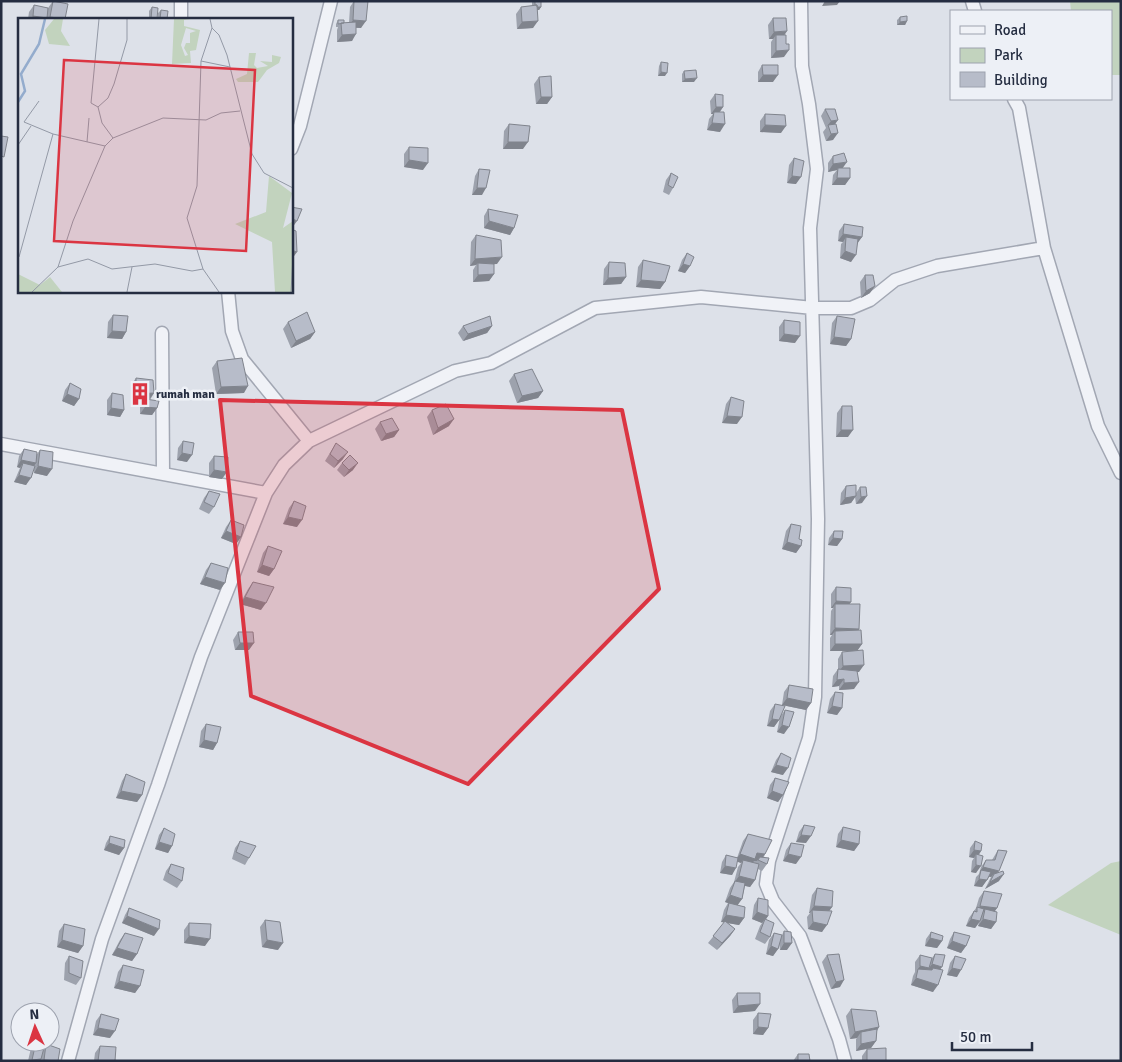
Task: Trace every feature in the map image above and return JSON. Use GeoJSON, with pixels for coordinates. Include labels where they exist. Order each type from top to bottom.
{"type":"FeatureCollection","features":[{"type":"Feature","properties":{"kind":"street"},"geometry":{"type":"LineString","coordinates":[[181,1],[181,18]]}},
{"type":"Feature","properties":{"kind":"street"},"geometry":{"type":"LineString","coordinates":[[292,147],[300,126],[331,1]]}},
{"type":"Feature","properties":{"kind":"street"},"geometry":{"type":"LineString","coordinates":[[801,1],[802,66],[817,168],[810,228],[818,519],[814,697],[810,738],[769,860],[766,884],[772,901],[800,936],[839,1039],[845,1061]]}},
{"type":"Feature","properties":{"kind":"street"},"geometry":{"type":"LineString","coordinates":[[1015,100],[1020,108],[1044,248],[1098,426],[1121,473]]}},
{"type":"Feature","properties":{"kind":"street"},"geometry":{"type":"LineString","coordinates":[[68,1061],[102,939],[158,785],[201,656],[266,493],[284,465],[309,441],[455,371],[491,363],[595,308],[701,297],[813,308],[851,308],[870,300],[895,280],[937,266],[1044,248]]}},
{"type":"Feature","properties":{"kind":"street"},"geometry":{"type":"LineString","coordinates":[[228,292],[232,331],[242,359],[309,441]]}},
{"type":"Feature","properties":{"kind":"street"},"geometry":{"type":"LineString","coordinates":[[162,333],[163,473]]}},
{"type":"Feature","properties":{"kind":"street"},"geometry":{"type":"LineString","coordinates":[[1,444],[266,493]]}},
{"type":"Feature","properties":{"kind":"highlighted area"},"geometry":{"type":"Polygon","coordinates":[[[220,400],[622,410],[659,589],[468,784],[251,696],[220,400]]]}},
{"type":"Feature","properties":{"kind":"green space"},"geometry":{"type":"Polygon","coordinates":[[[1070,1],[1121,1],[1121,75],[1112,75],[1112,10],[1071,10],[1070,1]]]}},
{"type":"Feature","properties":{"kind":"green space"},"geometry":{"type":"Polygon","coordinates":[[[1121,861],[1121,935],[1048,905],[1111,863],[1121,861]]]}},
{"type":"Feature","properties":{"kind":"building"},"geometry":{"type":"Polygon","coordinates":[[[53,1],[68,4],[65,18],[50,17],[53,1]]]}},
{"type":"Feature","properties":{"kind":"building"},"geometry":{"type":"Polygon","coordinates":[[[354,1],[368,1],[366,21],[353,20],[354,1]]]}},
{"type":"Feature","properties":{"kind":"building"},"geometry":{"type":"Polygon","coordinates":[[[535,1],[541,1],[541,7],[535,5],[535,1]]]}},
{"type":"Feature","properties":{"kind":"building"},"geometry":{"type":"Polygon","coordinates":[[[34,5],[48,8],[47,18],[33,16],[34,5]]]}},
{"type":"Feature","properties":{"kind":"building"},"geometry":{"type":"Polygon","coordinates":[[[537,5],[538,21],[522,22],[521,7],[537,5]]]}},
{"type":"Feature","properties":{"kind":"building"},"geometry":{"type":"Polygon","coordinates":[[[152,7],[158,8],[157,18],[151,18],[152,7]]]}},
{"type":"Feature","properties":{"kind":"building"},"geometry":{"type":"Polygon","coordinates":[[[161,10],[168,11],[167,18],[160,18],[161,10]]]}},
{"type":"Feature","properties":{"kind":"building"},"geometry":{"type":"Polygon","coordinates":[[[907,16],[907,21],[900,22],[900,17],[907,16]]]}},
{"type":"Feature","properties":{"kind":"building"},"geometry":{"type":"Polygon","coordinates":[[[773,18],[786,18],[787,31],[774,32],[773,18]]]}},
{"type":"Feature","properties":{"kind":"building"},"geometry":{"type":"Polygon","coordinates":[[[338,20],[344,20],[344,23],[338,24],[338,20]]]}},
{"type":"Feature","properties":{"kind":"building"},"geometry":{"type":"Polygon","coordinates":[[[356,22],[356,34],[342,35],[341,23],[356,22]]]}},
{"type":"Feature","properties":{"kind":"building"},"geometry":{"type":"Polygon","coordinates":[[[776,35],[786,35],[786,44],[789,44],[789,50],[776,51],[776,35]]]}},
{"type":"Feature","properties":{"kind":"building"},"geometry":{"type":"Polygon","coordinates":[[[661,62],[668,63],[667,73],[661,72],[661,62]]]}},
{"type":"Feature","properties":{"kind":"building"},"geometry":{"type":"Polygon","coordinates":[[[762,65],[778,65],[778,75],[763,75],[762,65]]]}},
{"type":"Feature","properties":{"kind":"building"},"geometry":{"type":"Polygon","coordinates":[[[696,70],[697,78],[685,79],[684,71],[696,70]]]}},
{"type":"Feature","properties":{"kind":"building"},"geometry":{"type":"Polygon","coordinates":[[[551,76],[552,97],[541,97],[539,77],[551,76]]]}},
{"type":"Feature","properties":{"kind":"building"},"geometry":{"type":"Polygon","coordinates":[[[715,94],[723,95],[723,107],[716,107],[715,94]]]}},
{"type":"Feature","properties":{"kind":"building"},"geometry":{"type":"Polygon","coordinates":[[[825,109],[835,109],[838,120],[831,121],[825,109]]]}},
{"type":"Feature","properties":{"kind":"building"},"geometry":{"type":"Polygon","coordinates":[[[714,112],[724,112],[725,124],[712,123],[714,112]]]}},
{"type":"Feature","properties":{"kind":"building"},"geometry":{"type":"Polygon","coordinates":[[[765,114],[785,115],[786,126],[765,125],[765,114]]]}},
{"type":"Feature","properties":{"kind":"building"},"geometry":{"type":"Polygon","coordinates":[[[509,124],[530,126],[528,142],[508,142],[509,124]]]}},
{"type":"Feature","properties":{"kind":"building"},"geometry":{"type":"Polygon","coordinates":[[[836,124],[838,133],[831,134],[828,125],[836,124]]]}},
{"type":"Feature","properties":{"kind":"building"},"geometry":{"type":"Polygon","coordinates":[[[1,136],[8,137],[4,157],[1,156],[1,136]]]}},
{"type":"Feature","properties":{"kind":"building"},"geometry":{"type":"Polygon","coordinates":[[[409,147],[428,148],[428,163],[409,160],[409,147]]]}},
{"type":"Feature","properties":{"kind":"building"},"geometry":{"type":"Polygon","coordinates":[[[844,153],[847,162],[833,164],[833,156],[844,153]]]}},
{"type":"Feature","properties":{"kind":"building"},"geometry":{"type":"Polygon","coordinates":[[[794,158],[804,161],[801,177],[792,176],[794,158]]]}},
{"type":"Feature","properties":{"kind":"building"},"geometry":{"type":"Polygon","coordinates":[[[838,168],[850,168],[850,178],[837,178],[838,168]]]}},
{"type":"Feature","properties":{"kind":"building"},"geometry":{"type":"Polygon","coordinates":[[[479,169],[490,170],[486,188],[477,188],[479,169]]]}},
{"type":"Feature","properties":{"kind":"building"},"geometry":{"type":"Polygon","coordinates":[[[671,173],[678,177],[673,188],[668,185],[671,173]]]}},
{"type":"Feature","properties":{"kind":"building"},"geometry":{"type":"Polygon","coordinates":[[[292,207],[302,209],[297,221],[292,218],[292,207]]]}},
{"type":"Feature","properties":{"kind":"building"},"geometry":{"type":"Polygon","coordinates":[[[488,209],[518,215],[514,228],[489,221],[488,209]]]}},
{"type":"Feature","properties":{"kind":"building"},"geometry":{"type":"Polygon","coordinates":[[[844,224],[863,227],[862,237],[843,234],[844,224]]]}},
{"type":"Feature","properties":{"kind":"building"},"geometry":{"type":"Polygon","coordinates":[[[292,229],[296,231],[297,252],[292,250],[292,229]]]}},
{"type":"Feature","properties":{"kind":"building"},"geometry":{"type":"Polygon","coordinates":[[[476,235],[501,240],[502,257],[475,259],[476,235]]]}},
{"type":"Feature","properties":{"kind":"building"},"geometry":{"type":"Polygon","coordinates":[[[846,237],[858,239],[856,255],[845,251],[846,237]]]}},
{"type":"Feature","properties":{"kind":"building"},"geometry":{"type":"Polygon","coordinates":[[[687,253],[694,257],[690,266],[683,264],[687,253]]]}},
{"type":"Feature","properties":{"kind":"building"},"geometry":{"type":"Polygon","coordinates":[[[643,260],[670,266],[665,282],[641,280],[643,260]]]}},
{"type":"Feature","properties":{"kind":"building"},"geometry":{"type":"Polygon","coordinates":[[[609,262],[625,263],[626,277],[608,278],[609,262]]]}},
{"type":"Feature","properties":{"kind":"building"},"geometry":{"type":"Polygon","coordinates":[[[478,263],[494,264],[494,274],[478,275],[478,263]]]}},
{"type":"Feature","properties":{"kind":"building"},"geometry":{"type":"Polygon","coordinates":[[[865,275],[873,275],[875,286],[866,291],[865,275]]]}},
{"type":"Feature","properties":{"kind":"building"},"geometry":{"type":"Polygon","coordinates":[[[307,312],[315,332],[296,341],[288,322],[307,312]]]}},
{"type":"Feature","properties":{"kind":"building"},"geometry":{"type":"Polygon","coordinates":[[[113,315],[128,316],[126,332],[112,331],[113,315]]]}},
{"type":"Feature","properties":{"kind":"building"},"geometry":{"type":"Polygon","coordinates":[[[490,316],[492,326],[468,334],[463,326],[490,316]]]}},
{"type":"Feature","properties":{"kind":"building"},"geometry":{"type":"Polygon","coordinates":[[[837,316],[855,319],[851,339],[834,337],[837,316]]]}},
{"type":"Feature","properties":{"kind":"building"},"geometry":{"type":"Polygon","coordinates":[[[784,320],[800,322],[800,336],[784,334],[784,320]]]}},
{"type":"Feature","properties":{"kind":"building"},"geometry":{"type":"Polygon","coordinates":[[[242,358],[248,386],[221,387],[217,361],[242,358]]]}},
{"type":"Feature","properties":{"kind":"building"},"geometry":{"type":"Polygon","coordinates":[[[532,369],[543,391],[522,396],[514,374],[532,369]]]}},
{"type":"Feature","properties":{"kind":"building"},"geometry":{"type":"Polygon","coordinates":[[[136,378],[153,380],[154,393],[136,394],[136,378]]]}},
{"type":"Feature","properties":{"kind":"building"},"geometry":{"type":"Polygon","coordinates":[[[70,383],[81,389],[79,399],[67,394],[70,383]]]}},
{"type":"Feature","properties":{"kind":"building"},"geometry":{"type":"Polygon","coordinates":[[[112,393],[123,395],[124,410],[111,408],[112,393]]]}},
{"type":"Feature","properties":{"kind":"building"},"geometry":{"type":"Polygon","coordinates":[[[731,397],[744,401],[742,417],[727,416],[731,397]]]}},
{"type":"Feature","properties":{"kind":"building"},"geometry":{"type":"Polygon","coordinates":[[[145,399],[159,401],[157,408],[145,407],[145,399]]]}},
{"type":"Feature","properties":{"kind":"building"},"geometry":{"type":"Polygon","coordinates":[[[446,404],[454,419],[438,428],[432,410],[446,404]]]}},
{"type":"Feature","properties":{"kind":"building"},"geometry":{"type":"Polygon","coordinates":[[[842,406],[852,406],[853,430],[841,430],[842,406]]]}},
{"type":"Feature","properties":{"kind":"building"},"geometry":{"type":"Polygon","coordinates":[[[392,418],[399,430],[386,434],[380,422],[392,418]]]}},
{"type":"Feature","properties":{"kind":"building"},"geometry":{"type":"Polygon","coordinates":[[[183,441],[194,443],[192,455],[182,453],[183,441]]]}},
{"type":"Feature","properties":{"kind":"building"},"geometry":{"type":"Polygon","coordinates":[[[336,443],[348,452],[338,461],[330,454],[336,443]]]}},
{"type":"Feature","properties":{"kind":"building"},"geometry":{"type":"Polygon","coordinates":[[[24,449],[37,452],[36,463],[21,460],[24,449]]]}},
{"type":"Feature","properties":{"kind":"building"},"geometry":{"type":"Polygon","coordinates":[[[40,450],[53,452],[52,469],[38,466],[40,450]]]}},
{"type":"Feature","properties":{"kind":"building"},"geometry":{"type":"Polygon","coordinates":[[[350,455],[358,463],[349,470],[342,463],[350,455]]]}},
{"type":"Feature","properties":{"kind":"building"},"geometry":{"type":"Polygon","coordinates":[[[214,456],[228,457],[227,472],[214,470],[214,456]]]}},
{"type":"Feature","properties":{"kind":"building"},"geometry":{"type":"Polygon","coordinates":[[[23,463],[35,466],[31,478],[19,475],[23,463]]]}},
{"type":"Feature","properties":{"kind":"building"},"geometry":{"type":"Polygon","coordinates":[[[856,485],[856,496],[845,498],[846,486],[856,485]]]}},
{"type":"Feature","properties":{"kind":"building"},"geometry":{"type":"Polygon","coordinates":[[[860,487],[866,487],[867,496],[861,497],[860,487]]]}},
{"type":"Feature","properties":{"kind":"building"},"geometry":{"type":"Polygon","coordinates":[[[209,491],[220,494],[214,507],[204,502],[209,491]]]}},
{"type":"Feature","properties":{"kind":"building"},"geometry":{"type":"Polygon","coordinates":[[[294,501],[306,506],[302,520],[288,517],[294,501]]]}},
{"type":"Feature","properties":{"kind":"building"},"geometry":{"type":"Polygon","coordinates":[[[231,520],[244,525],[241,537],[226,531],[231,520]]]}},
{"type":"Feature","properties":{"kind":"building"},"geometry":{"type":"Polygon","coordinates":[[[791,524],[801,526],[799,539],[802,540],[801,546],[787,542],[791,524]]]}},
{"type":"Feature","properties":{"kind":"building"},"geometry":{"type":"Polygon","coordinates":[[[834,531],[843,531],[842,539],[833,538],[834,531]]]}},
{"type":"Feature","properties":{"kind":"building"},"geometry":{"type":"Polygon","coordinates":[[[268,546],[282,551],[274,569],[262,565],[268,546]]]}},
{"type":"Feature","properties":{"kind":"building"},"geometry":{"type":"Polygon","coordinates":[[[211,563],[228,568],[225,583],[205,577],[211,563]]]}},
{"type":"Feature","properties":{"kind":"building"},"geometry":{"type":"Polygon","coordinates":[[[253,582],[274,587],[266,603],[245,597],[253,582]]]}},
{"type":"Feature","properties":{"kind":"building"},"geometry":{"type":"Polygon","coordinates":[[[836,587],[851,588],[851,602],[836,601],[836,587]]]}},
{"type":"Feature","properties":{"kind":"building"},"geometry":{"type":"Polygon","coordinates":[[[835,604],[860,604],[859,629],[835,628],[835,604]]]}},
{"type":"Feature","properties":{"kind":"building"},"geometry":{"type":"Polygon","coordinates":[[[861,630],[862,644],[835,644],[835,631],[861,630]]]}},
{"type":"Feature","properties":{"kind":"building"},"geometry":{"type":"Polygon","coordinates":[[[238,632],[253,632],[254,643],[240,643],[238,632]]]}},
{"type":"Feature","properties":{"kind":"building"},"geometry":{"type":"Polygon","coordinates":[[[863,650],[864,665],[843,666],[842,652],[863,650]]]}},
{"type":"Feature","properties":{"kind":"building"},"geometry":{"type":"Polygon","coordinates":[[[838,669],[857,671],[859,682],[844,683],[844,679],[837,680],[838,669]]]}},
{"type":"Feature","properties":{"kind":"building"},"geometry":{"type":"Polygon","coordinates":[[[789,685],[813,689],[811,703],[787,698],[789,685]]]}},
{"type":"Feature","properties":{"kind":"building"},"geometry":{"type":"Polygon","coordinates":[[[835,692],[843,693],[842,708],[832,706],[835,692]]]}},
{"type":"Feature","properties":{"kind":"building"},"geometry":{"type":"Polygon","coordinates":[[[775,704],[785,706],[779,720],[772,719],[775,704]]]}},
{"type":"Feature","properties":{"kind":"building"},"geometry":{"type":"Polygon","coordinates":[[[785,710],[794,712],[789,727],[782,725],[785,710]]]}},
{"type":"Feature","properties":{"kind":"building"},"geometry":{"type":"Polygon","coordinates":[[[206,724],[221,727],[217,743],[204,740],[206,724]]]}},
{"type":"Feature","properties":{"kind":"building"},"geometry":{"type":"Polygon","coordinates":[[[781,753],[791,758],[788,768],[776,765],[781,753]]]}},
{"type":"Feature","properties":{"kind":"building"},"geometry":{"type":"Polygon","coordinates":[[[126,774],[145,782],[142,795],[121,791],[126,774]]]}},
{"type":"Feature","properties":{"kind":"building"},"geometry":{"type":"Polygon","coordinates":[[[775,778],[789,782],[783,795],[772,791],[775,778]]]}},
{"type":"Feature","properties":{"kind":"building"},"geometry":{"type":"Polygon","coordinates":[[[804,825],[815,827],[811,836],[801,835],[804,825]]]}},
{"type":"Feature","properties":{"kind":"building"},"geometry":{"type":"Polygon","coordinates":[[[843,827],[860,831],[859,844],[841,840],[843,827]]]}},
{"type":"Feature","properties":{"kind":"building"},"geometry":{"type":"Polygon","coordinates":[[[164,828],[175,834],[172,846],[159,842],[164,828]]]}},
{"type":"Feature","properties":{"kind":"building"},"geometry":{"type":"Polygon","coordinates":[[[748,834],[772,840],[765,854],[757,853],[755,859],[740,854],[748,834]]]}},
{"type":"Feature","properties":{"kind":"building"},"geometry":{"type":"Polygon","coordinates":[[[110,836],[125,840],[124,848],[109,843],[110,836]]]}},
{"type":"Feature","properties":{"kind":"building"},"geometry":{"type":"Polygon","coordinates":[[[240,841],[256,846],[249,858],[236,852],[240,841]]]}},
{"type":"Feature","properties":{"kind":"building"},"geometry":{"type":"Polygon","coordinates":[[[975,841],[982,844],[981,851],[974,850],[975,841]]]}},
{"type":"Feature","properties":{"kind":"building"},"geometry":{"type":"Polygon","coordinates":[[[791,843],[804,845],[801,857],[788,854],[791,843]]]}},
{"type":"Feature","properties":{"kind":"building"},"geometry":{"type":"Polygon","coordinates":[[[998,850],[1007,851],[999,871],[983,867],[986,860],[995,860],[998,850]]]}},
{"type":"Feature","properties":{"kind":"building"},"geometry":{"type":"Polygon","coordinates":[[[976,854],[983,856],[981,866],[976,865],[976,854]]]}},
{"type":"Feature","properties":{"kind":"building"},"geometry":{"type":"Polygon","coordinates":[[[726,855],[738,858],[736,868],[725,866],[726,855]]]}},
{"type":"Feature","properties":{"kind":"building"},"geometry":{"type":"Polygon","coordinates":[[[760,857],[769,858],[767,864],[758,860],[760,857]]]}},
{"type":"Feature","properties":{"kind":"building"},"geometry":{"type":"Polygon","coordinates":[[[743,860],[759,864],[755,880],[739,876],[743,860]]]}},
{"type":"Feature","properties":{"kind":"building"},"geometry":{"type":"Polygon","coordinates":[[[171,864],[184,868],[182,881],[168,873],[171,864]]]}},
{"type":"Feature","properties":{"kind":"building"},"geometry":{"type":"Polygon","coordinates":[[[981,870],[991,872],[987,880],[979,879],[981,870]]]}},
{"type":"Feature","properties":{"kind":"building"},"geometry":{"type":"Polygon","coordinates":[[[1003,871],[1004,874],[990,882],[994,874],[1003,871]]]}},
{"type":"Feature","properties":{"kind":"building"},"geometry":{"type":"Polygon","coordinates":[[[735,881],[745,883],[742,899],[730,895],[735,881]]]}},
{"type":"Feature","properties":{"kind":"building"},"geometry":{"type":"Polygon","coordinates":[[[817,888],[833,891],[832,907],[814,906],[817,888]]]}},
{"type":"Feature","properties":{"kind":"building"},"geometry":{"type":"Polygon","coordinates":[[[984,891],[1002,894],[997,908],[980,906],[984,891]]]}},
{"type":"Feature","properties":{"kind":"building"},"geometry":{"type":"Polygon","coordinates":[[[758,898],[768,900],[768,916],[757,912],[758,898]]]}},
{"type":"Feature","properties":{"kind":"building"},"geometry":{"type":"Polygon","coordinates":[[[729,903],[745,907],[744,918],[726,915],[729,903]]]}},
{"type":"Feature","properties":{"kind":"building"},"geometry":{"type":"Polygon","coordinates":[[[977,907],[984,909],[980,921],[971,919],[974,911],[977,912],[977,907]]]}},
{"type":"Feature","properties":{"kind":"building"},"geometry":{"type":"Polygon","coordinates":[[[129,908],[160,920],[159,929],[127,916],[129,908]]]}},
{"type":"Feature","properties":{"kind":"building"},"geometry":{"type":"Polygon","coordinates":[[[985,909],[997,912],[996,922],[983,919],[985,909]]]}},
{"type":"Feature","properties":{"kind":"building"},"geometry":{"type":"Polygon","coordinates":[[[812,910],[832,911],[827,925],[813,922],[812,910]]]}},
{"type":"Feature","properties":{"kind":"building"},"geometry":{"type":"Polygon","coordinates":[[[765,919],[774,923],[770,937],[760,932],[765,919]]]}},
{"type":"Feature","properties":{"kind":"building"},"geometry":{"type":"Polygon","coordinates":[[[265,920],[280,922],[283,943],[267,940],[265,920]]]}},
{"type":"Feature","properties":{"kind":"building"},"geometry":{"type":"Polygon","coordinates":[[[725,921],[735,929],[722,943],[713,936],[725,921]]]}},
{"type":"Feature","properties":{"kind":"building"},"geometry":{"type":"Polygon","coordinates":[[[189,923],[211,924],[210,939],[189,936],[189,923]]]}},
{"type":"Feature","properties":{"kind":"building"},"geometry":{"type":"Polygon","coordinates":[[[64,924],[85,929],[83,946],[62,940],[64,924]]]}},
{"type":"Feature","properties":{"kind":"building"},"geometry":{"type":"Polygon","coordinates":[[[784,931],[791,932],[792,943],[784,943],[784,931]]]}},
{"type":"Feature","properties":{"kind":"building"},"geometry":{"type":"Polygon","coordinates":[[[931,932],[943,936],[942,941],[930,938],[931,932]]]}},
{"type":"Feature","properties":{"kind":"building"},"geometry":{"type":"Polygon","coordinates":[[[954,932],[970,936],[966,946],[952,941],[954,932]]]}},
{"type":"Feature","properties":{"kind":"building"},"geometry":{"type":"Polygon","coordinates":[[[125,933],[143,938],[137,954],[117,948],[125,933]]]}},
{"type":"Feature","properties":{"kind":"building"},"geometry":{"type":"Polygon","coordinates":[[[774,933],[782,935],[778,949],[771,946],[774,933]]]}},
{"type":"Feature","properties":{"kind":"building"},"geometry":{"type":"Polygon","coordinates":[[[839,954],[844,980],[836,982],[827,955],[839,954]]]}},
{"type":"Feature","properties":{"kind":"building"},"geometry":{"type":"Polygon","coordinates":[[[935,954],[945,955],[942,967],[932,964],[935,954]]]}},
{"type":"Feature","properties":{"kind":"building"},"geometry":{"type":"Polygon","coordinates":[[[920,955],[932,958],[929,968],[920,966],[920,955]]]}},
{"type":"Feature","properties":{"kind":"building"},"geometry":{"type":"Polygon","coordinates":[[[69,956],[83,961],[81,978],[69,973],[69,956]]]}},
{"type":"Feature","properties":{"kind":"building"},"geometry":{"type":"Polygon","coordinates":[[[955,956],[966,959],[961,970],[952,968],[955,956]]]}},
{"type":"Feature","properties":{"kind":"building"},"geometry":{"type":"Polygon","coordinates":[[[123,965],[144,970],[140,986],[119,981],[123,965]]]}},
{"type":"Feature","properties":{"kind":"building"},"geometry":{"type":"Polygon","coordinates":[[[933,968],[943,970],[938,985],[916,978],[918,969],[932,970],[933,968]]]}},
{"type":"Feature","properties":{"kind":"building"},"geometry":{"type":"Polygon","coordinates":[[[737,993],[760,993],[760,1004],[738,1006],[737,993]]]}},
{"type":"Feature","properties":{"kind":"building"},"geometry":{"type":"Polygon","coordinates":[[[851,1009],[876,1011],[879,1027],[855,1032],[851,1009]]]}},
{"type":"Feature","properties":{"kind":"building"},"geometry":{"type":"Polygon","coordinates":[[[758,1013],[771,1014],[768,1028],[758,1027],[758,1013]]]}},
{"type":"Feature","properties":{"kind":"building"},"geometry":{"type":"Polygon","coordinates":[[[101,1014],[119,1019],[115,1031],[98,1028],[101,1014]]]}},
{"type":"Feature","properties":{"kind":"building"},"geometry":{"type":"Polygon","coordinates":[[[877,1029],[876,1041],[861,1044],[861,1032],[877,1029]]]}},
{"type":"Feature","properties":{"kind":"building"},"geometry":{"type":"Polygon","coordinates":[[[100,1046],[116,1047],[115,1061],[98,1061],[100,1046]]]}},
{"type":"Feature","properties":{"kind":"building"},"geometry":{"type":"Polygon","coordinates":[[[886,1048],[886,1061],[867,1061],[867,1049],[886,1048]]]}},
{"type":"Feature","properties":{"kind":"building"},"geometry":{"type":"Polygon","coordinates":[[[34,1052],[43,1052],[41,1059],[32,1060],[34,1052]]]}},
{"type":"Feature","properties":{"kind":"building"},"geometry":{"type":"Polygon","coordinates":[[[45,1052],[60,1052],[58,1061],[44,1060],[45,1052]]]}},
{"type":"Feature","properties":{"kind":"building"},"geometry":{"type":"Polygon","coordinates":[[[798,1054],[809,1054],[810,1061],[798,1061],[798,1054]]]}},
{"type":"Feature","properties":{"kind":"place","name":"rumah man"},"geometry":{"type":"Point","coordinates":[140,394]}}]}
